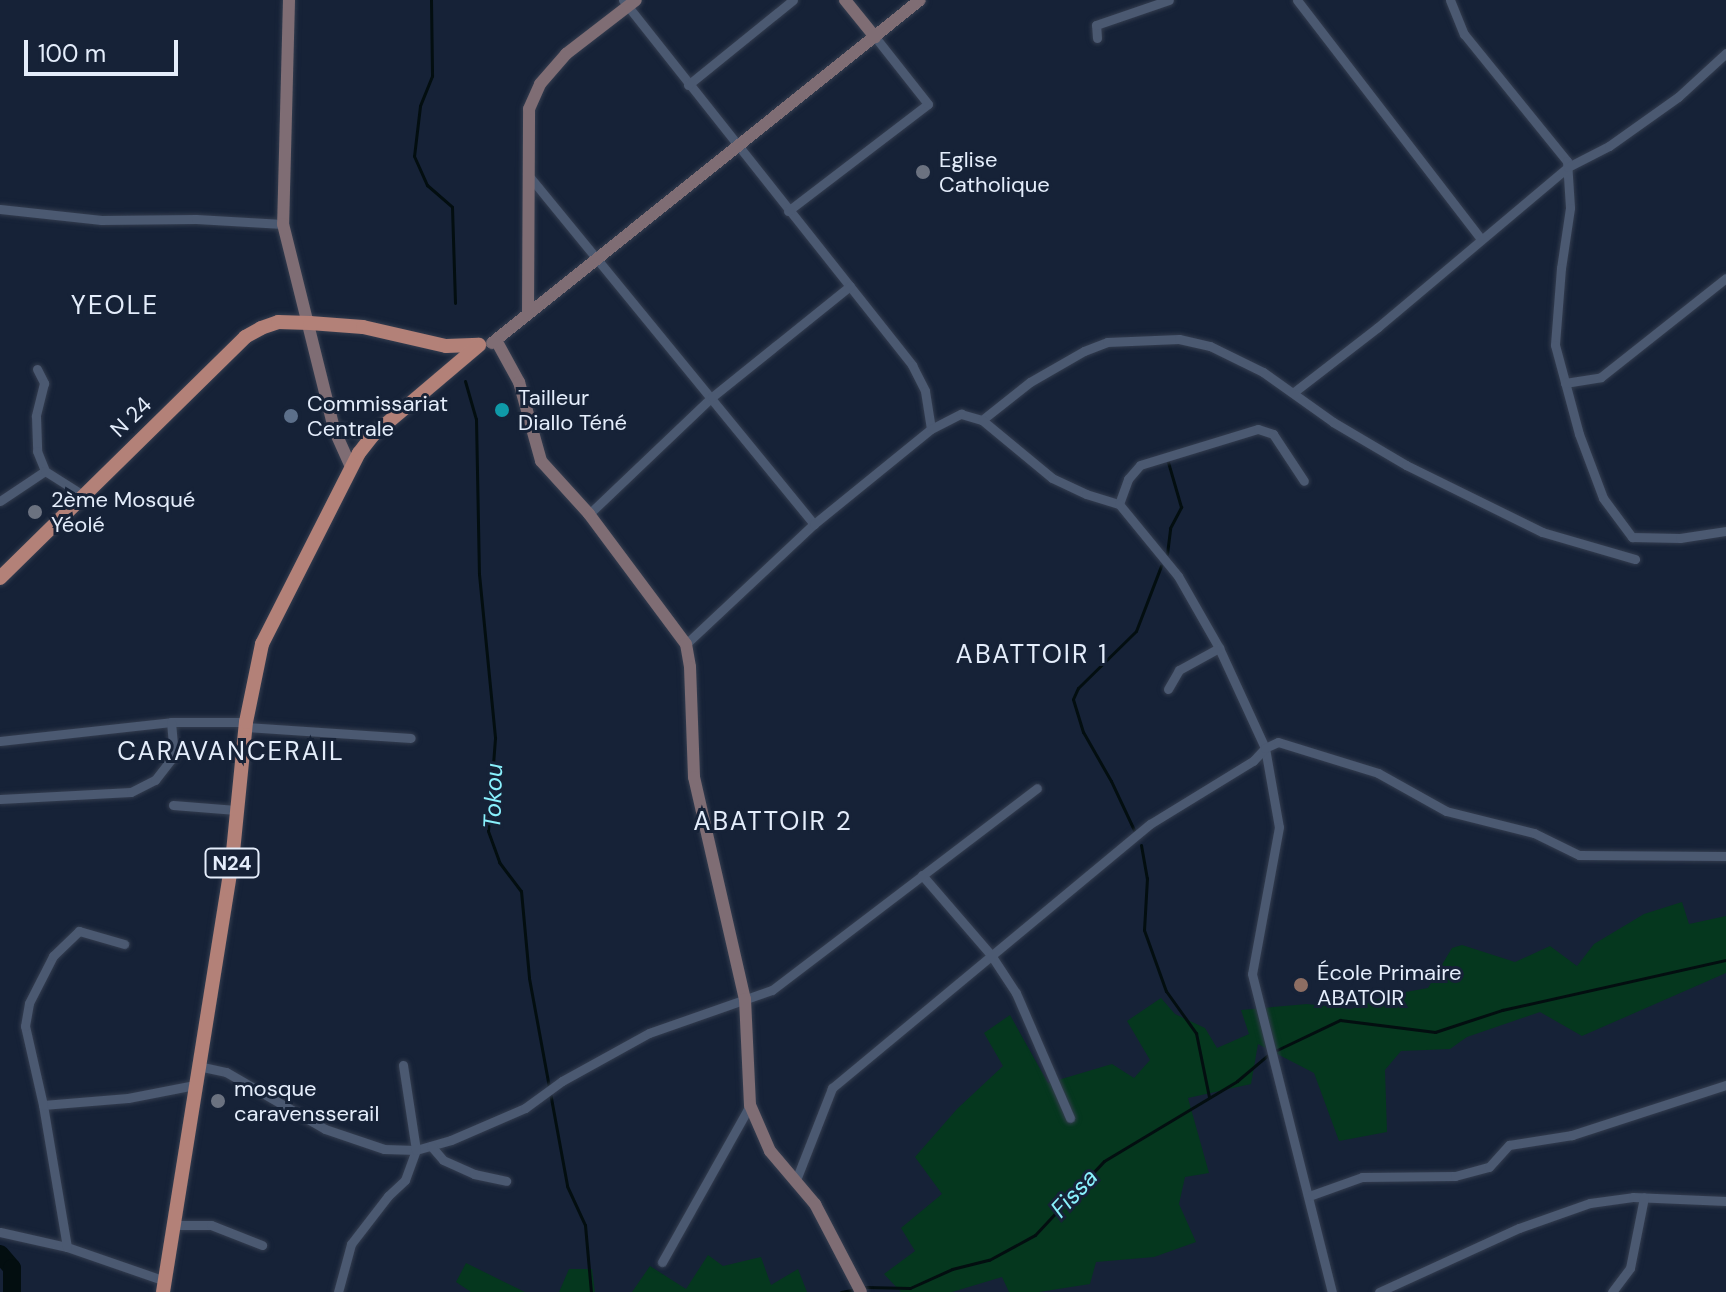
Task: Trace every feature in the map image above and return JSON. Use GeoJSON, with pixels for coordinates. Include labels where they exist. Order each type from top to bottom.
{"type":"FeatureCollection","features":[{"type":"Feature","properties":{"kind":"main road","name":"N 24"},"geometry":{"type":"LineString","coordinates":[[0,578],[245,337],[278,322],[310,323],[363,327],[446,346],[479,345]]}},
{"type":"Feature","properties":{"kind":"main road","name":"N24"},"geometry":{"type":"LineString","coordinates":[[164,1286],[232,862],[246,725],[262,644],[359,453],[375,434],[479,345]]}},
{"type":"Feature","properties":{"kind":"street"},"geometry":{"type":"LineString","coordinates":[[289,0],[283,224],[334,429],[351,467]]}},
{"type":"Feature","properties":{"kind":"street"},"geometry":{"type":"LineString","coordinates":[[688,85],[793,0]]}},
{"type":"Feature","properties":{"kind":"street"},"geometry":{"type":"LineString","coordinates":[[788,211],[928,104],[845,0]]}},
{"type":"Feature","properties":{"kind":"street"},"geometry":{"type":"LineString","coordinates":[[479,345],[497,342],[528,313],[920,0]]}},
{"type":"Feature","properties":{"kind":"street"},"geometry":{"type":"LineString","coordinates":[[1097,38],[1096,25],[1169,0]]}},
{"type":"Feature","properties":{"kind":"street"},"geometry":{"type":"LineString","coordinates":[[1297,0],[1480,238]]}},
{"type":"Feature","properties":{"kind":"street"},"geometry":{"type":"LineString","coordinates":[[1450,0],[1464,34],[1567,161],[1570,208],[1561,268],[1555,345],[1579,434],[1603,498],[1632,537],[1680,538],[1726,531]]}},
{"type":"Feature","properties":{"kind":"street"},"geometry":{"type":"LineString","coordinates":[[528,313],[529,109],[540,84],[566,54],[629,2],[737,148],[912,365],[925,391],[931,429]]}},
{"type":"Feature","properties":{"kind":"street"},"geometry":{"type":"LineString","coordinates":[[1294,392],[1378,327],[1568,167],[1609,146],[1678,97],[1726,53]]}},
{"type":"Feature","properties":{"kind":"street"},"geometry":{"type":"LineString","coordinates":[[529,176],[814,524]]}},
{"type":"Feature","properties":{"kind":"street"},"geometry":{"type":"LineString","coordinates":[[0,209],[101,220],[196,219],[283,224]]}},
{"type":"Feature","properties":{"kind":"street"},"geometry":{"type":"LineString","coordinates":[[1565,383],[1601,377],[1726,278]]}},
{"type":"Feature","properties":{"kind":"street"},"geometry":{"type":"LineString","coordinates":[[589,514],[712,397],[850,286]]}},
{"type":"Feature","properties":{"kind":"street"},"geometry":{"type":"LineString","coordinates":[[982,420],[1030,382],[1084,351],[1107,342],[1179,339],[1210,346],[1263,372],[1333,422],[1406,465],[1501,512],[1560,539],[1635,559]]}},
{"type":"Feature","properties":{"kind":"street"},"geometry":{"type":"LineString","coordinates":[[497,342],[519,382],[541,461],[589,514],[686,644],[690,667],[694,777],[745,999],[750,1105],[770,1151],[796,1180],[835,1238],[861,1292]]}},
{"type":"Feature","properties":{"kind":"street"},"geometry":{"type":"LineString","coordinates":[[37,369],[44,383],[36,416],[37,451],[45,471],[83,495]]}},
{"type":"Feature","properties":{"kind":"street"},"geometry":{"type":"LineString","coordinates":[[686,644],[814,524],[931,429],[961,414],[982,420],[1052,478],[1086,494],[1119,504],[1178,576],[1219,648],[1265,748],[1279,827],[1252,974],[1332,1292]]}},
{"type":"Feature","properties":{"kind":"street"},"geometry":{"type":"LineString","coordinates":[[334,429],[375,434]]}},
{"type":"Feature","properties":{"kind":"street"},"geometry":{"type":"LineString","coordinates":[[1119,504],[1128,479],[1140,465],[1258,429],[1273,434],[1304,481]]}},
{"type":"Feature","properties":{"kind":"street"},"geometry":{"type":"LineString","coordinates":[[0,501],[45,471]]}},
{"type":"Feature","properties":{"kind":"street"},"geometry":{"type":"LineString","coordinates":[[1168,689],[1179,670],[1219,648]]}},
{"type":"Feature","properties":{"kind":"street"},"geometry":{"type":"LineString","coordinates":[[0,799],[131,792],[155,780],[174,756],[171,722]]}},
{"type":"Feature","properties":{"kind":"street"},"geometry":{"type":"LineString","coordinates":[[0,741],[171,722],[411,738]]}},
{"type":"Feature","properties":{"kind":"street"},"geometry":{"type":"LineString","coordinates":[[796,1180],[832,1088],[1150,824],[1253,761],[1265,748],[1278,742],[1378,773],[1446,811],[1534,833],[1579,855],[1726,856]]}},
{"type":"Feature","properties":{"kind":"street"},"geometry":{"type":"LineString","coordinates":[[198,1066],[226,1072],[325,1129],[384,1149],[416,1150],[431,1146],[525,1108],[562,1081],[649,1033],[772,990],[1037,788]]}},
{"type":"Feature","properties":{"kind":"street"},"geometry":{"type":"LineString","coordinates":[[173,805],[236,810]]}},
{"type":"Feature","properties":{"kind":"street"},"geometry":{"type":"LineString","coordinates":[[922,875],[991,955],[1016,993],[1070,1118]]}},
{"type":"Feature","properties":{"kind":"street"},"geometry":{"type":"LineString","coordinates":[[67,1247],[43,1105],[25,1026],[29,1003],[53,956],[79,931],[124,944]]}},
{"type":"Feature","properties":{"kind":"street"},"geometry":{"type":"LineString","coordinates":[[338,1292],[351,1244],[388,1196],[405,1180],[416,1150],[403,1065]]}},
{"type":"Feature","properties":{"kind":"street"},"geometry":{"type":"LineString","coordinates":[[43,1105],[128,1098],[195,1085]]}},
{"type":"Feature","properties":{"kind":"street"},"geometry":{"type":"LineString","coordinates":[[1309,1196],[1362,1177],[1455,1176],[1489,1167],[1509,1145],[1572,1135],[1726,1085]]}},
{"type":"Feature","properties":{"kind":"street"},"geometry":{"type":"LineString","coordinates":[[662,1262],[750,1105]]}},
{"type":"Feature","properties":{"kind":"street"},"geometry":{"type":"LineString","coordinates":[[431,1146],[443,1160],[506,1181]]}},
{"type":"Feature","properties":{"kind":"street"},"geometry":{"type":"LineString","coordinates":[[1379,1292],[1519,1228],[1590,1203],[1644,1197],[1726,1201]]}},
{"type":"Feature","properties":{"kind":"street"},"geometry":{"type":"LineString","coordinates":[[1612,1292],[1630,1268],[1644,1197]]}},
{"type":"Feature","properties":{"kind":"street"},"geometry":{"type":"LineString","coordinates":[[173,1225],[211,1225],[262,1245]]}},
{"type":"Feature","properties":{"kind":"street"},"geometry":{"type":"LineString","coordinates":[[0,1232],[67,1247],[164,1286]]}},
{"type":"Feature","properties":{"kind":"green space"},"geometry":{"type":"Polygon","coordinates":[[[1682,902],[1689,924],[1726,916],[1726,973],[1582,1036],[1540,1012],[1467,1037],[1450,1049],[1401,1051],[1385,1070],[1387,1132],[1339,1141],[1314,1073],[1258,1044],[1251,1084],[1188,1098],[1209,1173],[1185,1177],[1179,1204],[1196,1242],[1154,1257],[1096,1262],[1090,1284],[1039,1292],[1009,1292],[1002,1277],[952,1292],[901,1292],[884,1274],[915,1251],[901,1228],[942,1194],[915,1157],[957,1109],[1003,1066],[984,1033],[1010,1015],[1048,1083],[1112,1064],[1134,1078],[1150,1060],[1127,1021],[1161,998],[1175,1014],[1205,1028],[1217,1048],[1249,1034],[1241,1010],[1307,1004],[1351,1009],[1389,995],[1428,988],[1452,948],[1462,945],[1515,962],[1550,946],[1577,966],[1594,944],[1644,914],[1682,902]]]}},
{"type":"Feature","properties":{"kind":"green space"},"geometry":{"type":"Polygon","coordinates":[[[708,1255],[723,1266],[761,1257],[771,1285],[798,1269],[807,1292],[632,1292],[650,1266],[686,1289],[708,1255]]]}},
{"type":"Feature","properties":{"kind":"green space"},"geometry":{"type":"Polygon","coordinates":[[[466,1263],[525,1292],[471,1292],[456,1282],[466,1263]]]}},
{"type":"Feature","properties":{"kind":"green space"},"geometry":{"type":"Polygon","coordinates":[[[569,1269],[592,1269],[595,1292],[559,1292],[569,1269]]]}},
{"type":"Feature","properties":{"kind":"waterway"},"geometry":{"type":"LineString","coordinates":[[431,0],[432,76],[420,106],[414,156],[427,185],[452,207],[455,303]]}},
{"type":"Feature","properties":{"kind":"waterway","name":"Tokou"},"geometry":{"type":"LineString","coordinates":[[465,381],[476,419],[479,574],[495,738],[488,831],[499,862],[521,891],[529,978],[567,1186],[585,1225],[591,1292]]}},
{"type":"Feature","properties":{"kind":"waterway"},"geometry":{"type":"LineString","coordinates":[[1167,554],[1170,528],[1181,507],[1168,462]]}},
{"type":"Feature","properties":{"kind":"waterway"},"geometry":{"type":"LineString","coordinates":[[1134,830],[1083,732],[1073,699],[1078,688],[1136,631],[1161,566]]}},
{"type":"Feature","properties":{"kind":"waterway"},"geometry":{"type":"LineString","coordinates":[[1141,845],[1147,878],[1144,930],[1166,991],[1196,1033],[1209,1097]]}},
{"type":"Feature","properties":{"kind":"waterway","name":"Fissa"},"geometry":{"type":"LineString","coordinates":[[1277,1050],[1340,1020],[1435,1032],[1502,1010],[1726,960]]}},
{"type":"Feature","properties":{"kind":"waterway","name":"Fissa"},"geometry":{"type":"LineString","coordinates":[[865,1287],[910,1288],[952,1269],[989,1260],[1035,1235],[1104,1161],[1237,1081],[1267,1056]]}},
{"type":"Feature","properties":{"kind":"waterway"},"geometry":{"type":"LineString","coordinates":[[0,1254],[12,1268],[12,1292]]}},
{"type":"Feature","properties":{"kind":"waterway","name":"Fissa"},"geometry":{"type":"LineString","coordinates":[[841,1292],[852,1290]]}},
{"type":"Feature","properties":{"kind":"place","name":"Eglise Catholique"},"geometry":{"type":"Point","coordinates":[923,172]}},
{"type":"Feature","properties":{"kind":"place","name":"Tailleur Diallo Téné"},"geometry":{"type":"Point","coordinates":[502,410]}},
{"type":"Feature","properties":{"kind":"place","name":"Commissariat Centrale"},"geometry":{"type":"Point","coordinates":[291,416]}},
{"type":"Feature","properties":{"kind":"place","name":"2ème Mosqué Yéolé"},"geometry":{"type":"Point","coordinates":[35,512]}},
{"type":"Feature","properties":{"kind":"place","name":"École Primaire ABATOIR"},"geometry":{"type":"Point","coordinates":[1301,985]}},
{"type":"Feature","properties":{"kind":"place","name":"mosque caravensserail"},"geometry":{"type":"Point","coordinates":[218,1101]}},
{"type":"Feature","properties":{"kind":"district","name":"YEOLE"},"geometry":{"type":"Point","coordinates":[115,306]}},
{"type":"Feature","properties":{"kind":"district","name":"ABATTOIR 1"},"geometry":{"type":"Point","coordinates":[1032,655]}},
{"type":"Feature","properties":{"kind":"district","name":"CARAVANCERAIL"},"geometry":{"type":"Point","coordinates":[231,752]}},
{"type":"Feature","properties":{"kind":"district","name":"ABATTOIR 2"},"geometry":{"type":"Point","coordinates":[773,822]}}]}
